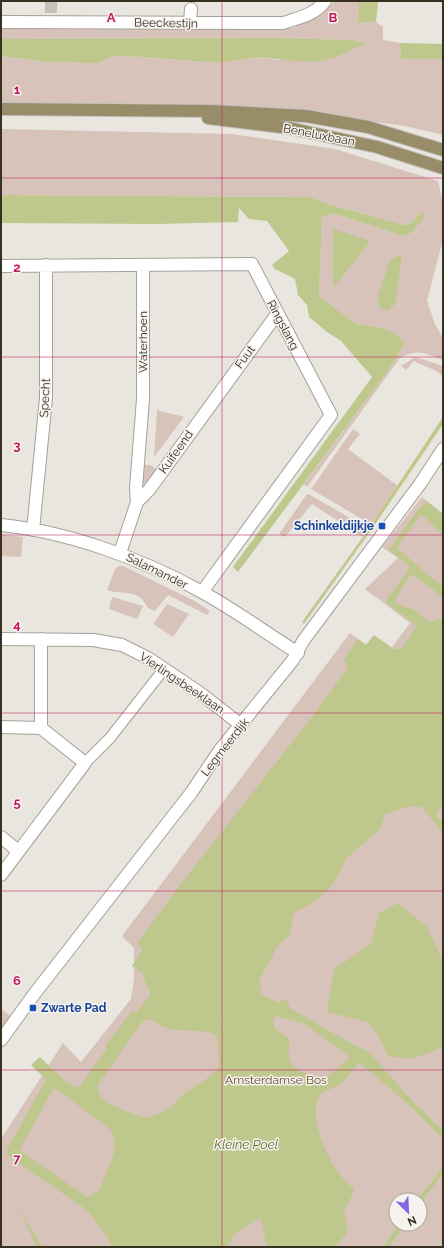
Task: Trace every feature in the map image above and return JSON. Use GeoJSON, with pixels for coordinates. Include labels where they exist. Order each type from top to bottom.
{"type":"FeatureCollection","features":[{"type":"Feature","properties":{"kind":"main road","name":"Beneluxbaan"},"geometry":{"type":"LineString","coordinates":[[1,109],[260,113],[306,116],[368,128],[443,150]]}},
{"type":"Feature","properties":{"kind":"main road","name":"Beneluxbaan"},"geometry":{"type":"LineString","coordinates":[[192,112],[210,119],[289,128],[376,147],[443,168]]}},
{"type":"Feature","properties":{"kind":"street","name":"Beeckestijn"},"geometry":{"type":"LineString","coordinates":[[1,22],[51,17],[190,23],[283,23],[307,16],[321,7],[325,1]]}},
{"type":"Feature","properties":{"kind":"street"},"geometry":{"type":"LineString","coordinates":[[190,23],[191,4]]}},
{"type":"Feature","properties":{"kind":"street","name":"Ringslang"},"geometry":{"type":"LineString","coordinates":[[1,266],[252,264],[331,415],[202,592]]}},
{"type":"Feature","properties":{"kind":"street","name":"Specht"},"geometry":{"type":"LineString","coordinates":[[33,530],[46,398],[46,265]]}},
{"type":"Feature","properties":{"kind":"street","name":"Waterhoen"},"geometry":{"type":"LineString","coordinates":[[141,419],[143,400],[143,265]]}},
{"type":"Feature","properties":{"kind":"street","name":"Fuut"},"geometry":{"type":"LineString","coordinates":[[213,400],[277,314]]}},
{"type":"Feature","properties":{"kind":"street","name":"Kuifeend"},"geometry":{"type":"LineString","coordinates":[[137,502],[149,490],[213,400]]}},
{"type":"Feature","properties":{"kind":"street","name":"Kuifeend"},"geometry":{"type":"LineString","coordinates":[[120,553],[137,502],[136,488],[141,419]]}},
{"type":"Feature","properties":{"kind":"street","name":"Legmeerdijk"},"geometry":{"type":"LineString","coordinates":[[1,1040],[35,993],[191,793],[220,750],[298,653],[303,641],[420,484],[443,449]]}},
{"type":"Feature","properties":{"kind":"street","name":"Salamander"},"geometry":{"type":"LineString","coordinates":[[1,525],[33,530],[120,553],[202,592],[298,653]]}},
{"type":"Feature","properties":{"kind":"street"},"geometry":{"type":"LineString","coordinates":[[40,728],[41,638]]}},
{"type":"Feature","properties":{"kind":"street","name":"Vierlingsbeeklaan"},"geometry":{"type":"LineString","coordinates":[[1,639],[41,638],[93,640],[122,645],[148,658],[241,725]]}},
{"type":"Feature","properties":{"kind":"street"},"geometry":{"type":"LineString","coordinates":[[1,875],[85,763],[110,738],[164,669]]}},
{"type":"Feature","properties":{"kind":"street"},"geometry":{"type":"LineString","coordinates":[[1,727],[40,728],[85,763]]}},
{"type":"Feature","properties":{"kind":"street"},"geometry":{"type":"LineString","coordinates":[[1,837],[18,851]]}},
{"type":"Feature","properties":{"kind":"green space"},"geometry":{"type":"Polygon","coordinates":[[[336,1],[359,1],[358,23],[376,22],[383,27],[383,40],[400,43],[401,59],[443,59],[443,135],[405,126],[274,108],[1,105],[1,56],[47,62],[99,63],[115,56],[218,63],[259,57],[278,60],[366,43],[350,40],[279,38],[1,39],[1,23],[293,28],[306,22],[336,1]]]}},
{"type":"Feature","properties":{"kind":"green space"},"geometry":{"type":"Polygon","coordinates":[[[1,129],[232,134],[335,149],[438,181],[443,203],[443,239],[427,301],[435,324],[443,338],[443,360],[421,353],[411,354],[399,359],[307,487],[304,484],[390,368],[405,343],[386,329],[355,323],[319,296],[322,217],[330,214],[338,215],[404,236],[422,211],[411,223],[404,225],[328,204],[311,197],[1,195],[1,129]]]}},
{"type":"Feature","properties":{"kind":"green space"},"geometry":{"type":"Polygon","coordinates":[[[415,357],[443,366],[443,376],[436,371],[414,361],[406,370],[401,366],[415,357]]]}},
{"type":"Feature","properties":{"kind":"green space"},"geometry":{"type":"Polygon","coordinates":[[[157,410],[184,417],[154,457],[157,410]]]}},
{"type":"Feature","properties":{"kind":"green space"},"geometry":{"type":"Polygon","coordinates":[[[353,429],[360,434],[348,449],[398,486],[372,525],[311,489],[353,429]]]}},
{"type":"Feature","properties":{"kind":"green space"},"geometry":{"type":"Polygon","coordinates":[[[143,465],[150,465],[158,470],[141,487],[143,465]]]}},
{"type":"Feature","properties":{"kind":"green space"},"geometry":{"type":"Polygon","coordinates":[[[307,494],[369,529],[363,537],[312,504],[285,537],[279,534],[307,494]]]}},
{"type":"Feature","properties":{"kind":"green space","name":"Amsterdamse Bos"},"geometry":{"type":"Polygon","coordinates":[[[422,497],[427,501],[425,503],[443,514],[443,1247],[1,1247],[1,1135],[3,1136],[63,1043],[81,1062],[131,999],[134,978],[134,948],[122,936],[350,633],[384,658],[410,623],[365,589],[398,558],[382,547],[422,497]]]}},
{"type":"Feature","properties":{"kind":"green space"},"geometry":{"type":"Polygon","coordinates":[[[1,535],[23,537],[21,557],[1,556],[1,535]]]}},
{"type":"Feature","properties":{"kind":"green space"},"geometry":{"type":"Polygon","coordinates":[[[119,566],[123,566],[195,601],[210,611],[207,615],[168,595],[155,611],[148,608],[140,597],[130,593],[113,592],[107,590],[115,569],[119,566]]]}},
{"type":"Feature","properties":{"kind":"green space"},"geometry":{"type":"Polygon","coordinates":[[[112,597],[143,606],[137,619],[109,609],[112,597]]]}},
{"type":"Feature","properties":{"kind":"green space"},"geometry":{"type":"Polygon","coordinates":[[[167,604],[189,614],[173,637],[153,624],[167,604]]]}},
{"type":"Feature","properties":{"kind":"green space"},"geometry":{"type":"Polygon","coordinates":[[[1,1009],[12,1017],[1,1032],[1,1009]]]}},
{"type":"Feature","properties":{"kind":"water"},"geometry":{"type":"Polygon","coordinates":[[[359,1],[378,1],[376,22],[358,23],[359,1]]]}},
{"type":"Feature","properties":{"kind":"water"},"geometry":{"type":"Polygon","coordinates":[[[279,38],[350,40],[366,43],[336,57],[321,61],[304,62],[259,57],[218,63],[115,56],[99,63],[88,63],[47,62],[1,56],[1,39],[279,38]]]}},
{"type":"Feature","properties":{"kind":"water"},"geometry":{"type":"Polygon","coordinates":[[[400,43],[443,44],[443,59],[401,59],[400,43]]]}},
{"type":"Feature","properties":{"kind":"water"},"geometry":{"type":"Polygon","coordinates":[[[1,195],[311,197],[328,204],[404,225],[411,223],[422,211],[425,216],[412,232],[404,236],[338,215],[330,214],[322,217],[319,296],[355,323],[386,329],[399,337],[405,343],[390,368],[238,572],[233,567],[372,377],[341,341],[309,317],[307,305],[298,295],[295,279],[275,269],[272,265],[289,251],[267,221],[249,219],[239,208],[238,222],[157,224],[1,223],[1,195]]]}},
{"type":"Feature","properties":{"kind":"water"},"geometry":{"type":"Polygon","coordinates":[[[333,229],[368,240],[369,243],[333,288],[333,229]]]}},
{"type":"Feature","properties":{"kind":"water"},"geometry":{"type":"Polygon","coordinates":[[[402,255],[396,303],[388,311],[380,308],[377,299],[390,259],[402,255]]]}},
{"type":"Feature","properties":{"kind":"water"},"geometry":{"type":"Polygon","coordinates":[[[443,417],[443,424],[374,526],[304,624],[302,622],[368,530],[443,417]]]}},
{"type":"Feature","properties":{"kind":"water","name":"Kleine Poel"},"geometry":{"type":"Polygon","coordinates":[[[427,501],[443,514],[443,535],[423,516],[419,516],[397,548],[443,587],[443,597],[411,574],[395,600],[396,604],[415,610],[429,622],[443,618],[443,806],[438,810],[436,815],[443,823],[443,833],[422,807],[410,806],[385,814],[380,829],[346,859],[334,883],[317,900],[293,914],[290,935],[277,947],[260,979],[261,994],[278,1003],[286,998],[290,1008],[369,1052],[415,1104],[443,1130],[443,1138],[400,1097],[359,1063],[348,1077],[340,1084],[322,1093],[318,1099],[316,1109],[320,1135],[331,1161],[346,1182],[354,1188],[352,1196],[344,1209],[348,1231],[339,1243],[332,1247],[267,1247],[262,1224],[259,1218],[234,1235],[231,1242],[225,1247],[112,1247],[108,1238],[72,1189],[86,1198],[99,1191],[114,1154],[114,1140],[111,1130],[55,1088],[31,1065],[40,1057],[76,1092],[107,1048],[105,1046],[132,1011],[136,1013],[151,994],[142,972],[132,966],[143,949],[137,943],[190,872],[316,712],[348,667],[344,660],[358,639],[366,645],[374,635],[394,649],[402,649],[416,626],[385,602],[410,567],[389,550],[418,510],[427,501]],[[274,1016],[274,1028],[290,1039],[289,1057],[291,1062],[303,1073],[325,1079],[350,1057],[303,1023],[274,1016]],[[150,1019],[143,1021],[97,1086],[100,1095],[108,1103],[148,1118],[168,1109],[181,1096],[217,1070],[222,1063],[227,1045],[221,1039],[208,1032],[169,1029],[150,1019]]]}},
{"type":"Feature","properties":{"kind":"water"},"geometry":{"type":"Polygon","coordinates":[[[398,903],[427,927],[443,961],[443,1047],[413,1059],[388,1056],[378,1035],[368,1022],[327,1012],[334,969],[371,944],[379,913],[398,903]]]}},
{"type":"Feature","properties":{"kind":"water"},"geometry":{"type":"Polygon","coordinates":[[[443,1167],[443,1173],[428,1193],[423,1192],[443,1167]]]}},
{"type":"Feature","properties":{"kind":"water"},"geometry":{"type":"Polygon","coordinates":[[[17,1205],[42,1247],[37,1247],[17,1205]]]}},
{"type":"Feature","properties":{"kind":"water"},"geometry":{"type":"Polygon","coordinates":[[[393,1232],[400,1232],[389,1247],[383,1247],[393,1232]]]}},
{"type":"Feature","properties":{"kind":"waterway"},"geometry":{"type":"LineString","coordinates":[[221,1026],[226,1070]]}},
{"type":"Feature","properties":{"kind":"waterway"},"geometry":{"type":"LineString","coordinates":[[87,1086],[80,1094],[51,1082],[12,1152],[92,1207]]}},
{"type":"Feature","properties":{"kind":"tunnel"},"geometry":{"type":"LineString","coordinates":[[51,1],[51,13]]}},
{"type":"Feature","properties":{"kind":"place","name":"Schinkeldijkje"},"geometry":{"type":"Point","coordinates":[382,526]}},
{"type":"Feature","properties":{"kind":"place","name":"Zwarte Pad"},"geometry":{"type":"Point","coordinates":[33,1008]}}]}
